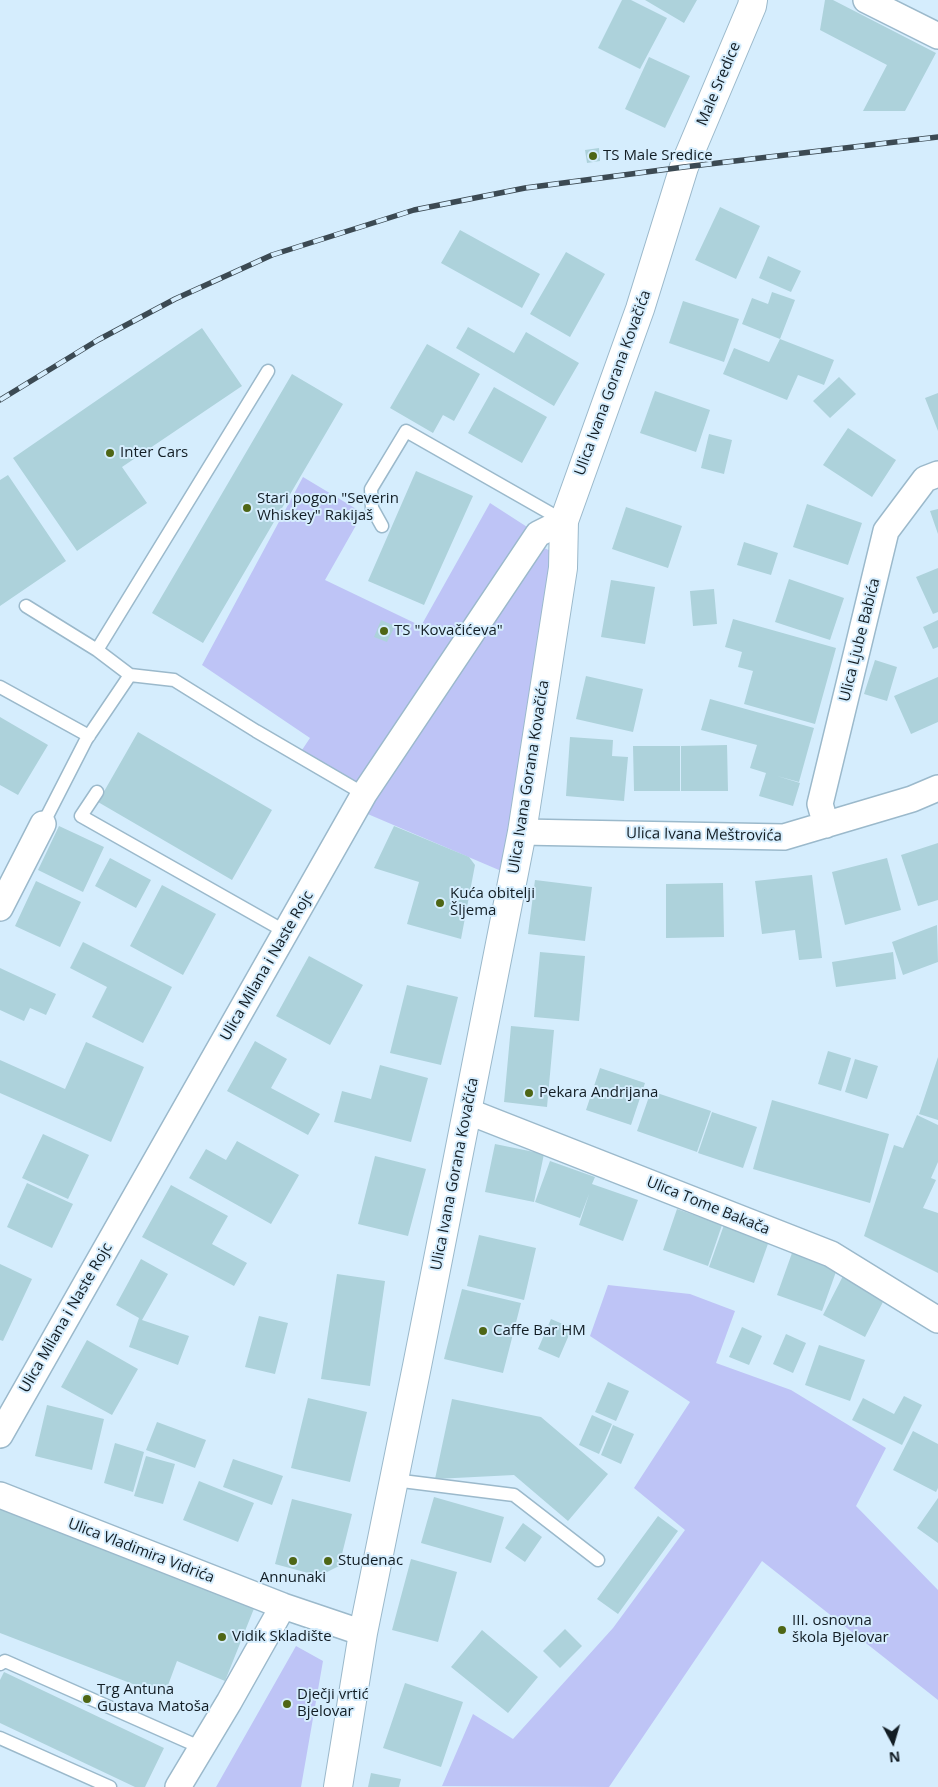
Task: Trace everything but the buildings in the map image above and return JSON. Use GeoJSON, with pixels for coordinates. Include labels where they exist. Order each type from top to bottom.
{"type":"FeatureCollection","features":[{"type":"Feature","properties":{"kind":"street","name":"Male Sredice"},"geometry":{"type":"LineString","coordinates":[[684,167],[753,0]]}},
{"type":"Feature","properties":{"kind":"street"},"geometry":{"type":"LineString","coordinates":[[866,0],[938,36]]}},
{"type":"Feature","properties":{"kind":"street","name":"Ulica Ivana Gorana Kovačića"},"geometry":{"type":"LineString","coordinates":[[362,1633],[522,832],[563,568],[564,520],[640,309],[684,167]]}},
{"type":"Feature","properties":{"kind":"street","name":"Ulica Ljube Babića"},"geometry":{"type":"LineString","coordinates":[[826,825],[820,804],[886,530],[925,480],[938,474]]}},
{"type":"Feature","properties":{"kind":"street","name":"Ulica Milana i Naste Rojc"},"geometry":{"type":"LineString","coordinates":[[0,1435],[364,794],[538,534],[564,520]]}},
{"type":"Feature","properties":{"kind":"street","name":"Ulica Ivana Meštrovića"},"geometry":{"type":"LineString","coordinates":[[522,832],[784,837],[912,799],[938,788]]}},
{"type":"Feature","properties":{"kind":"street"},"geometry":{"type":"LineString","coordinates":[[0,908],[43,824]]}},
{"type":"Feature","properties":{"kind":"street","name":"Ulica Tome Bakača"},"geometry":{"type":"LineString","coordinates":[[467,1111],[831,1254],[938,1320]]}},
{"type":"Feature","properties":{"kind":"street","name":"Ulica Vladimira Vidrića"},"geometry":{"type":"LineString","coordinates":[[0,1495],[282,1606]]}},
{"type":"Feature","properties":{"kind":"street"},"geometry":{"type":"LineString","coordinates":[[178,1787],[282,1606],[362,1633],[338,1787]]}},
{"type":"Feature","properties":{"kind":"lane"},"geometry":{"type":"LineString","coordinates":[[97,650],[268,371]]}},
{"type":"Feature","properties":{"kind":"lane"},"geometry":{"type":"LineString","coordinates":[[382,526],[372,508],[371,489],[406,431],[564,520]]}},
{"type":"Feature","properties":{"kind":"lane"},"geometry":{"type":"LineString","coordinates":[[26,606],[97,650],[130,674],[174,680],[256,732],[364,794]]}},
{"type":"Feature","properties":{"kind":"lane"},"geometry":{"type":"LineString","coordinates":[[43,824],[89,736],[130,674]]}},
{"type":"Feature","properties":{"kind":"lane"},"geometry":{"type":"LineString","coordinates":[[0,687],[89,736]]}},
{"type":"Feature","properties":{"kind":"lane"},"geometry":{"type":"LineString","coordinates":[[97,792],[81,816],[286,932]]}},
{"type":"Feature","properties":{"kind":"lane"},"geometry":{"type":"LineString","coordinates":[[394,1480],[514,1495],[598,1560]]}},
{"type":"Feature","properties":{"kind":"lane"},"geometry":{"type":"LineString","coordinates":[[0,1664],[5,1661],[202,1748]]}},
{"type":"Feature","properties":{"kind":"lane"},"geometry":{"type":"LineString","coordinates":[[0,1738],[110,1787]]}},
{"type":"Feature","properties":{"kind":"shaded area"},"geometry":{"type":"Polygon","coordinates":[[[303,477],[363,513],[325,580],[421,626],[490,503],[538,534],[527,551],[544,548],[558,554],[513,876],[356,809],[364,794],[298,756],[310,738],[202,665],[303,477]]]}},
{"type":"Feature","properties":{"kind":"shaded area"},"geometry":{"type":"Polygon","coordinates":[[[608,1285],[690,1294],[735,1311],[716,1363],[791,1390],[886,1448],[856,1506],[938,1590],[938,1700],[762,1561],[609,1787],[442,1786],[473,1714],[513,1739],[613,1628],[685,1530],[634,1488],[690,1402],[590,1336],[608,1285]]]}},
{"type":"Feature","properties":{"kind":"shaded area","name":"Dječji vrtić Bjelovar"},"geometry":{"type":"Polygon","coordinates":[[[296,1646],[323,1661],[301,1787],[216,1787],[296,1646]]]}},
{"type":"Feature","properties":{"kind":"railway"},"geometry":{"type":"LineString","coordinates":[[0,400],[98,340],[175,299],[272,255],[414,210],[525,188],[938,137]]}},
{"type":"Feature","properties":{"kind":"place","name":"TS Male Sredice"},"geometry":{"type":"Point","coordinates":[593,156]}},
{"type":"Feature","properties":{"kind":"place","name":"Inter Cars"},"geometry":{"type":"Point","coordinates":[110,453]}},
{"type":"Feature","properties":{"kind":"place","name":"Stari pogon \"Severin Whiskey\" Rakijaš"},"geometry":{"type":"Point","coordinates":[247,508]}},
{"type":"Feature","properties":{"kind":"place","name":"TS \"Kovačićeva\""},"geometry":{"type":"Point","coordinates":[384,631]}},
{"type":"Feature","properties":{"kind":"place","name":"Kuća obitelji Šljema"},"geometry":{"type":"Point","coordinates":[440,903]}},
{"type":"Feature","properties":{"kind":"place","name":"Pekara Andrijana"},"geometry":{"type":"Point","coordinates":[529,1093]}},
{"type":"Feature","properties":{"kind":"place","name":"Caffe Bar HM"},"geometry":{"type":"Point","coordinates":[483,1331]}},
{"type":"Feature","properties":{"kind":"place","name":"Annunaki"},"geometry":{"type":"Point","coordinates":[293,1561]}},
{"type":"Feature","properties":{"kind":"place","name":"Studenac"},"geometry":{"type":"Point","coordinates":[328,1561]}},
{"type":"Feature","properties":{"kind":"place","name":"III. osnovna škola Bjelovar"},"geometry":{"type":"Point","coordinates":[782,1630]}},
{"type":"Feature","properties":{"kind":"place","name":"Vidik Skladište"},"geometry":{"type":"Point","coordinates":[222,1637]}},
{"type":"Feature","properties":{"kind":"place","name":"Trg Antuna Gustava Matoša"},"geometry":{"type":"Point","coordinates":[87,1699]}},
{"type":"Feature","properties":{"kind":"place","name":"Dječji vrtić Bjelovar"},"geometry":{"type":"Point","coordinates":[287,1704]}}]}
